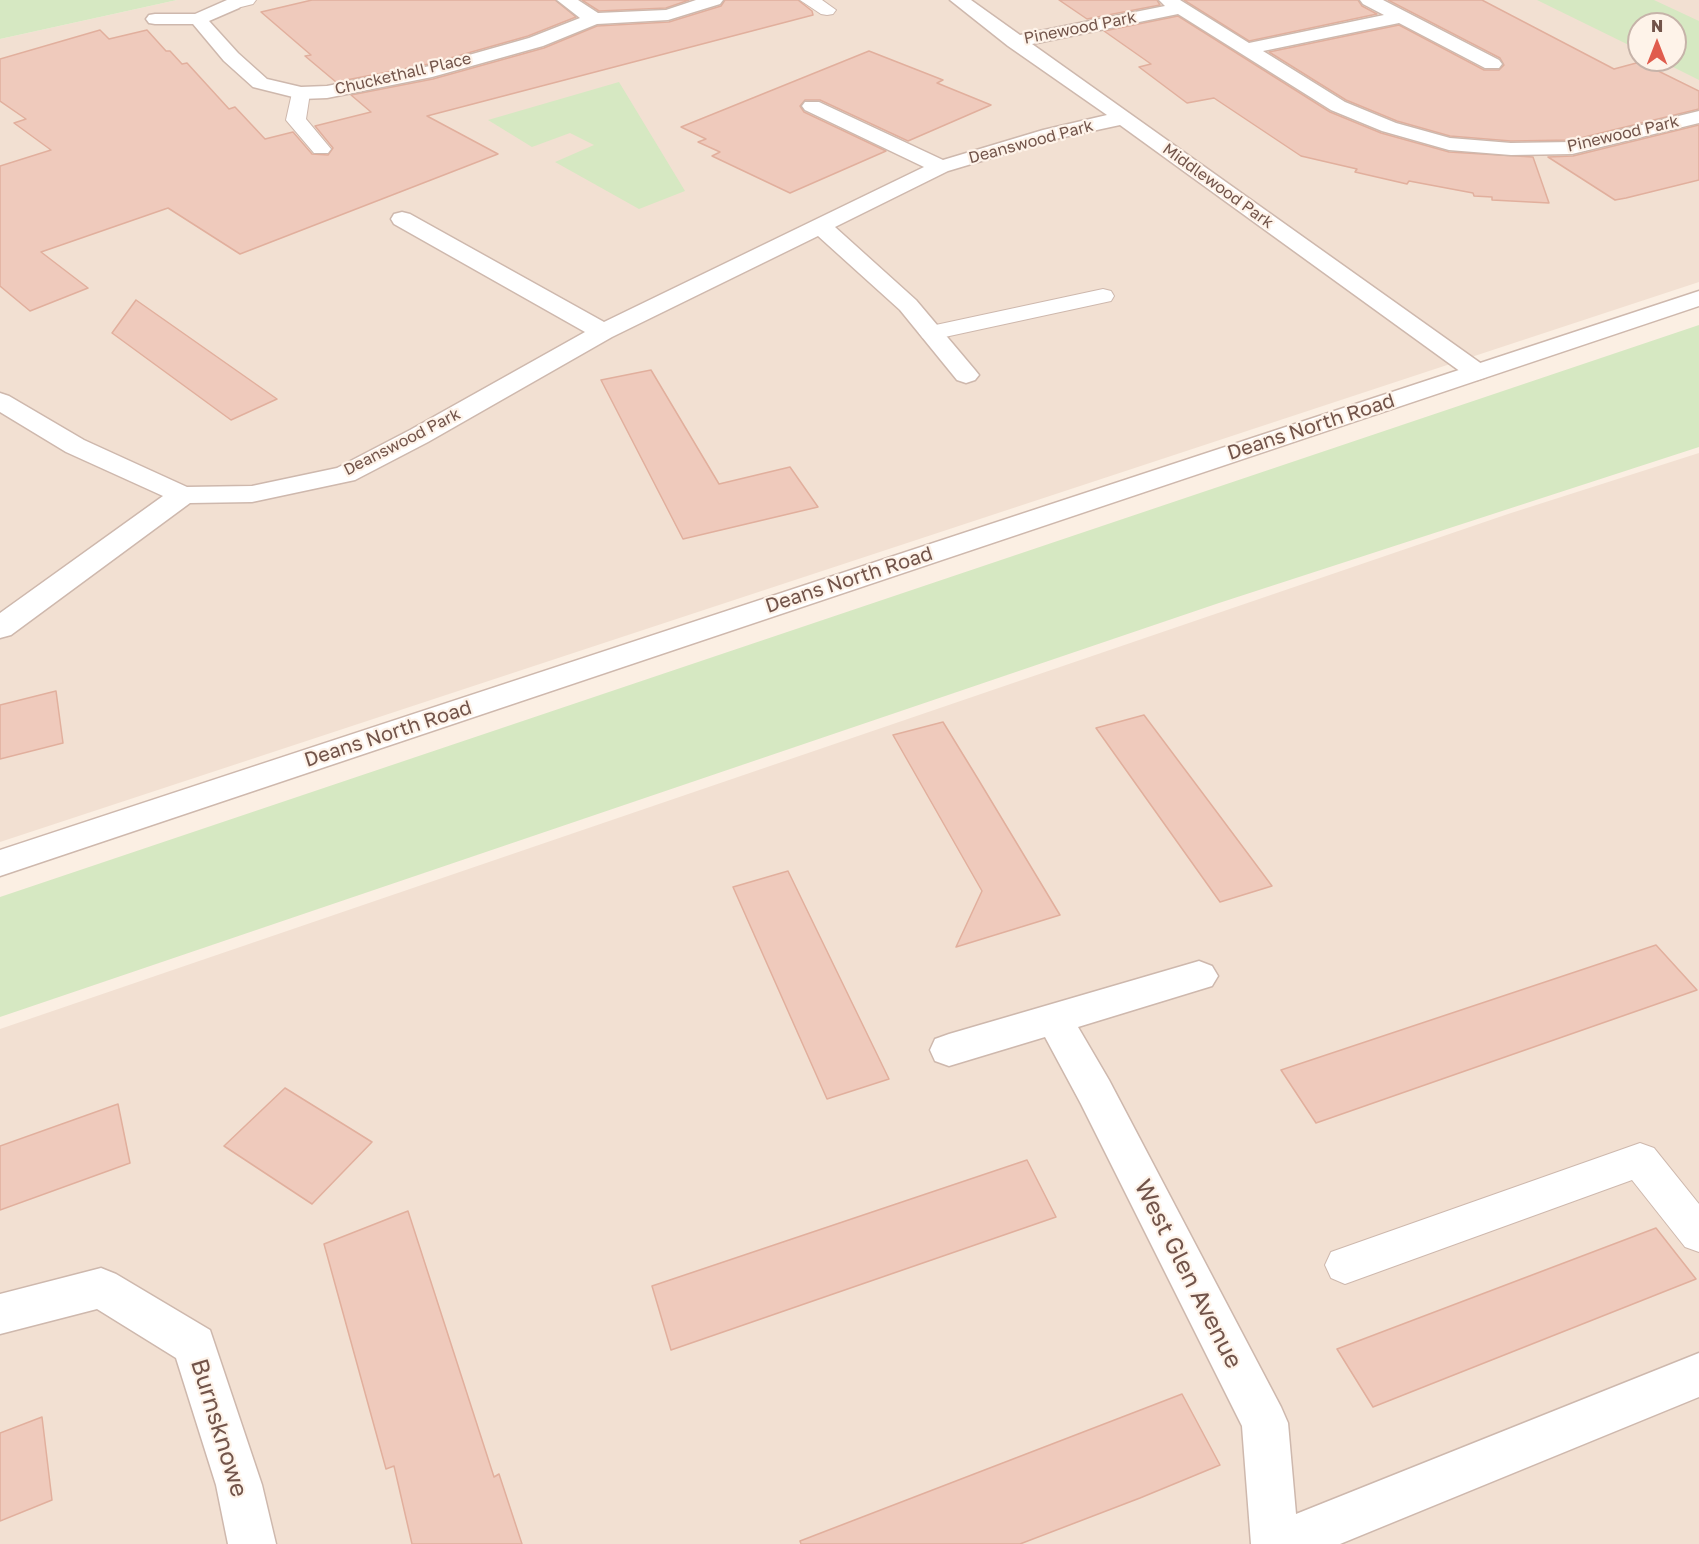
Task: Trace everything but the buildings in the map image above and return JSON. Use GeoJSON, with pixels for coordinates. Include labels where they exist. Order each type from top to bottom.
{"type":"FeatureCollection","features":[{"type":"Feature","properties":{"kind":"street"},"geometry":{"type":"LineString","coordinates":[[566,0],[594,19]]}},
{"type":"Feature","properties":{"kind":"street","name":"Chuckethall Place"},"geometry":{"type":"LineString","coordinates":[[198,19],[231,57],[260,83],[301,93],[327,92],[432,71],[536,42],[594,19],[668,15],[714,0]]}},
{"type":"Feature","properties":{"kind":"street","name":"Middlewood Park"},"geometry":{"type":"LineString","coordinates":[[960,0],[1015,42],[1477,372]]}},
{"type":"Feature","properties":{"kind":"street"},"geometry":{"type":"LineString","coordinates":[[1369,0],[1492,64]]}},
{"type":"Feature","properties":{"kind":"street"},"geometry":{"type":"LineString","coordinates":[[155,19],[198,19],[240,2]]}},
{"type":"Feature","properties":{"kind":"street","name":"Pinewood Park"},"geometry":{"type":"LineString","coordinates":[[1015,42],[1174,4],[1338,106],[1389,127],[1449,144],[1511,149],[1572,148],[1699,117]]}},
{"type":"Feature","properties":{"kind":"street"},"geometry":{"type":"LineString","coordinates":[[1246,50],[1400,17]]}},
{"type":"Feature","properties":{"kind":"street"},"geometry":{"type":"LineString","coordinates":[[812,106],[941,167]]}},
{"type":"Feature","properties":{"kind":"street","name":"Deanswood Park"},"geometry":{"type":"LineString","coordinates":[[0,401],[75,446],[183,495],[252,494],[345,474],[419,436],[603,332],[941,167],[1050,134],[1123,118]]}},
{"type":"Feature","properties":{"kind":"street"},"geometry":{"type":"LineString","coordinates":[[402,219],[603,332]]}},
{"type":"Feature","properties":{"kind":"street"},"geometry":{"type":"LineString","coordinates":[[819,225],[908,304],[966,375]]}},
{"type":"Feature","properties":{"kind":"street","name":"Deans North Road"},"geometry":{"type":"LineString","coordinates":[[0,862],[1699,298]]}},
{"type":"Feature","properties":{"kind":"street"},"geometry":{"type":"LineString","coordinates":[[0,628],[183,495]]}},
{"type":"Feature","properties":{"kind":"street"},"geometry":{"type":"LineString","coordinates":[[949,1050],[1199,976]]}},
{"type":"Feature","properties":{"kind":"street","name":"West Glen Avenue"},"geometry":{"type":"LineString","coordinates":[[1054,1019],[1095,1092],[1265,1423],[1275,1544]]}},
{"type":"Feature","properties":{"kind":"street","name":"Burnsknowe"},"geometry":{"type":"LineString","coordinates":[[0,1314],[101,1288],[194,1345],[239,1485],[252,1544]]}},
{"type":"Feature","properties":{"kind":"street"},"geometry":{"type":"LineString","coordinates":[[1281,1544],[1699,1375]]}},
{"type":"Feature","properties":{"kind":"lane"},"geometry":{"type":"LineString","coordinates":[[808,0],[827,10]]}},
{"type":"Feature","properties":{"kind":"lane"},"geometry":{"type":"LineString","coordinates":[[301,93],[296,120],[321,149]]}},
{"type":"Feature","properties":{"kind":"lane"},"geometry":{"type":"LineString","coordinates":[[931,333],[1103,296]]}},
{"type":"Feature","properties":{"kind":"lane"},"geometry":{"type":"LineString","coordinates":[[1345,1265],[1640,1160],[1699,1234]]}},
{"type":"Feature","properties":{"kind":"shaded area"},"geometry":{"type":"Polygon","coordinates":[[[177,0],[1699,0],[1699,282],[0,842],[0,39],[177,0]]]}},
{"type":"Feature","properties":{"kind":"shaded area"},"geometry":{"type":"Polygon","coordinates":[[[1699,453],[1699,1544],[0,1544],[0,1029],[1508,514],[1699,453]]]}},
{"type":"Feature","properties":{"kind":"green space"},"geometry":{"type":"Polygon","coordinates":[[[0,0],[177,0],[0,39],[0,0]]]}},
{"type":"Feature","properties":{"kind":"green space"},"geometry":{"type":"Polygon","coordinates":[[[1537,0],[1654,0],[1680,12],[1627,12],[1627,44],[1537,0]]]}},
{"type":"Feature","properties":{"kind":"green space"},"geometry":{"type":"Polygon","coordinates":[[[1687,15],[1699,21],[1699,80],[1683,72],[1687,72],[1687,15]]]}},
{"type":"Feature","properties":{"kind":"green space"},"geometry":{"type":"Polygon","coordinates":[[[619,82],[685,191],[639,209],[555,162],[594,145],[570,133],[532,147],[488,120],[619,82]]]}},
{"type":"Feature","properties":{"kind":"green space"},"geometry":{"type":"Polygon","coordinates":[[[1699,325],[1699,447],[1219,603],[0,1017],[0,897],[1699,325]]]}}]}
